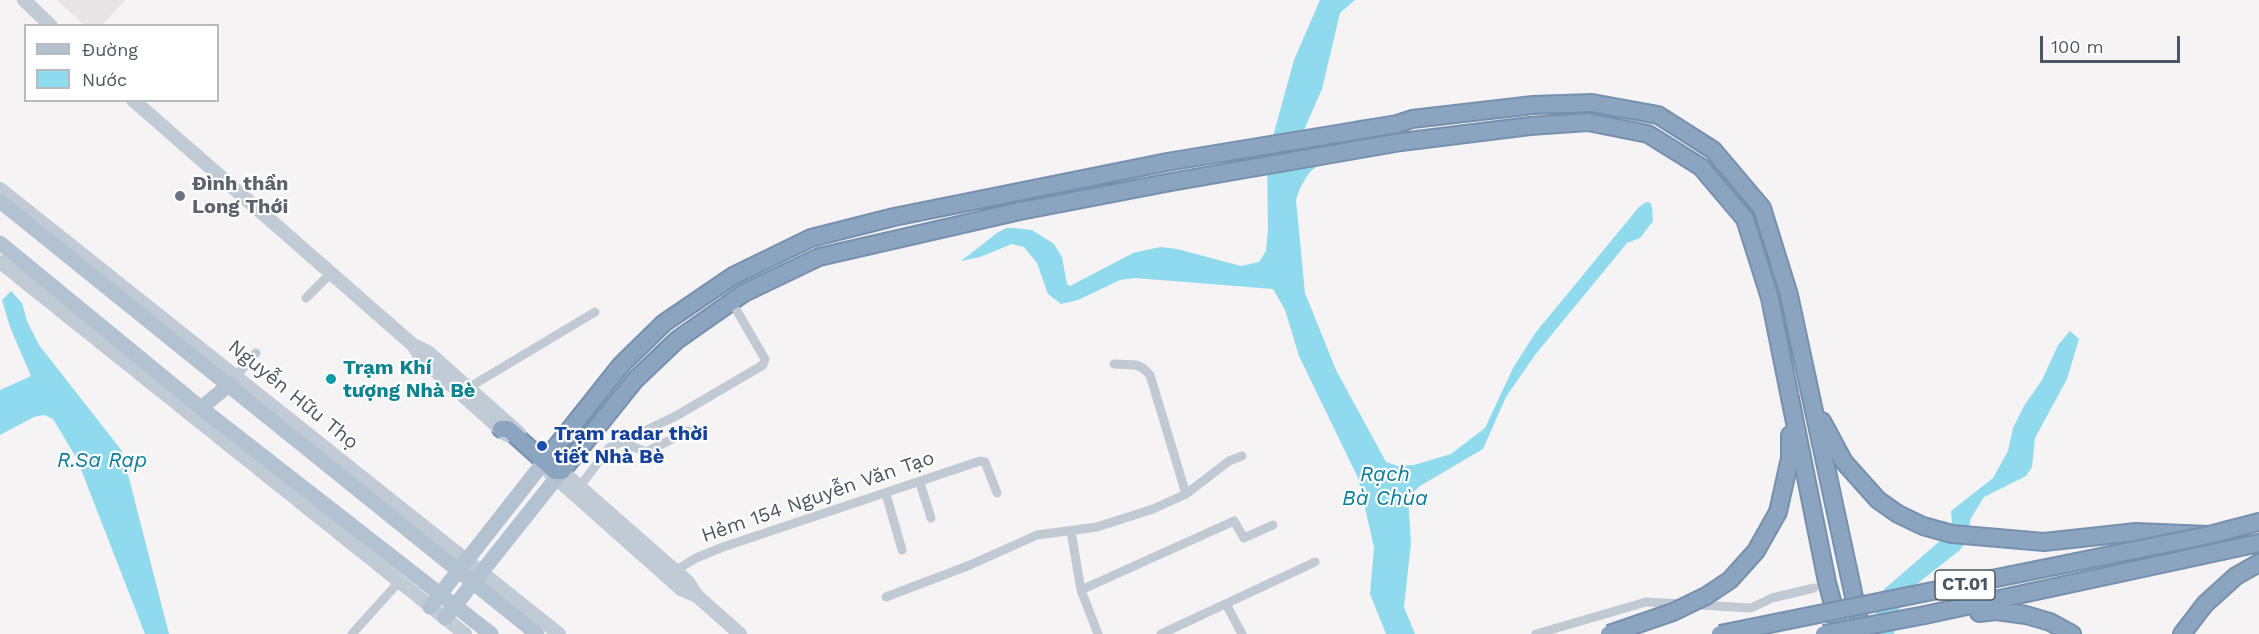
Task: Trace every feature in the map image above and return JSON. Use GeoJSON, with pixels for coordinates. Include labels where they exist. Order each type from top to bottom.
{"type":"FeatureCollection","features":[{"type":"Feature","properties":{"kind":"highway"},"geometry":{"type":"LineString","coordinates":[[544,461],[621,365],[664,323],[733,276],[811,238],[894,217],[1251,147],[1412,120],[1533,105],[1592,103],[1658,115],[1713,150],[1762,208],[1790,295],[1862,634]]}},
{"type":"Feature","properties":{"kind":"highway"},"geometry":{"type":"LineString","coordinates":[[501,429],[508,429],[559,475],[635,380],[677,340],[744,293],[819,257],[1020,211],[1249,168],[1401,142],[1530,126],[1588,122],[1648,134],[1701,167],[1744,219],[1770,298],[1827,582],[1841,634]]}},
{"type":"Feature","properties":{"kind":"highway"},"geometry":{"type":"LineString","coordinates":[[1804,366],[1822,421],[1833,444],[1856,478],[1898,514],[1923,526],[1952,534],[2044,542],[2136,532],[2209,535]]}},
{"type":"Feature","properties":{"kind":"highway"},"geometry":{"type":"LineString","coordinates":[[1609,634],[1673,612],[1706,596],[1730,580],[1756,551],[1778,512],[1790,458],[1788,389]]}},
{"type":"Feature","properties":{"kind":"highway","name":"CT.01"},"geometry":{"type":"LineString","coordinates":[[1720,634],[2209,535],[2259,522]]}},
{"type":"Feature","properties":{"kind":"highway","name":"CT.01"},"geometry":{"type":"LineString","coordinates":[[1824,634],[1925,615],[2259,543]]}},
{"type":"Feature","properties":{"kind":"highway"},"geometry":{"type":"LineString","coordinates":[[2182,634],[2205,604],[2236,576],[2259,563]]}},
{"type":"Feature","properties":{"kind":"highway"},"geometry":{"type":"LineString","coordinates":[[1925,615],[1996,611],[2026,615],[2050,622],[2072,634]]}},
{"type":"Feature","properties":{"kind":"main road"},"geometry":{"type":"LineString","coordinates":[[24,0],[49,24]]}},
{"type":"Feature","properties":{"kind":"main road"},"geometry":{"type":"LineString","coordinates":[[136,102],[274,221],[330,274],[413,345],[428,352],[544,461],[430,607]]}},
{"type":"Feature","properties":{"kind":"main road","name":"Nguyễn Hữu Thọ"},"geometry":{"type":"LineString","coordinates":[[0,189],[186,343]]}},
{"type":"Feature","properties":{"kind":"main road","name":"Nguyễn Hữu Thọ"},"geometry":{"type":"LineString","coordinates":[[0,201],[233,380],[477,578],[559,634]]}},
{"type":"Feature","properties":{"kind":"main road"},"geometry":{"type":"LineString","coordinates":[[0,243],[73,310],[297,492],[440,594],[491,634]]}},
{"type":"Feature","properties":{"kind":"main road"},"geometry":{"type":"LineString","coordinates":[[0,262],[73,310],[201,408],[398,583],[465,634]]}},
{"type":"Feature","properties":{"kind":"main road"},"geometry":{"type":"LineString","coordinates":[[413,345],[422,359],[501,429]]}},
{"type":"Feature","properties":{"kind":"main road"},"geometry":{"type":"LineString","coordinates":[[201,408],[233,380]]}},
{"type":"Feature","properties":{"kind":"main road"},"geometry":{"type":"LineString","coordinates":[[559,475],[580,486],[688,582],[697,596],[740,634]]}},
{"type":"Feature","properties":{"kind":"main road"},"geometry":{"type":"LineString","coordinates":[[445,618],[559,475]]}},
{"type":"Feature","properties":{"kind":"main road"},"geometry":{"type":"LineString","coordinates":[[559,475],[681,589],[697,596]]}},
{"type":"Feature","properties":{"kind":"main road","name":"Nguyễn Hữu Thọ"},"geometry":{"type":"LineString","coordinates":[[477,578],[537,634]]}},
{"type":"Feature","properties":{"kind":"street"},"geometry":{"type":"LineString","coordinates":[[306,298],[330,274]]}},
{"type":"Feature","properties":{"kind":"street"},"geometry":{"type":"LineString","coordinates":[[580,486],[606,451],[763,365],[765,359],[737,311]]}},
{"type":"Feature","properties":{"kind":"street"},"geometry":{"type":"LineString","coordinates":[[468,388],[595,312]]}},
{"type":"Feature","properties":{"kind":"street"},"geometry":{"type":"LineString","coordinates":[[233,380],[256,353]]}},
{"type":"Feature","properties":{"kind":"street"},"geometry":{"type":"LineString","coordinates":[[1113,364],[1136,365],[1150,375],[1186,494]]}},
{"type":"Feature","properties":{"kind":"street"},"geometry":{"type":"LineString","coordinates":[[624,443],[646,452],[688,431]]}},
{"type":"Feature","properties":{"kind":"street"},"geometry":{"type":"LineString","coordinates":[[886,597],[970,565],[1037,535],[1071,531],[1124,520],[1186,494],[1229,461],[1242,456]]}},
{"type":"Feature","properties":{"kind":"street","name":"Hẻm 154 Nguyễn Văn Tạo"},"geometry":{"type":"LineString","coordinates":[[675,571],[696,558],[723,547],[975,463],[985,462],[997,493]]}},
{"type":"Feature","properties":{"kind":"street"},"geometry":{"type":"LineString","coordinates":[[920,483],[931,518]]}},
{"type":"Feature","properties":{"kind":"street"},"geometry":{"type":"LineString","coordinates":[[886,494],[902,550]]}},
{"type":"Feature","properties":{"kind":"street"},"geometry":{"type":"LineString","coordinates":[[1081,590],[1234,521],[1244,538],[1273,525]]}},
{"type":"Feature","properties":{"kind":"street"},"geometry":{"type":"LineString","coordinates":[[1071,531],[1081,590],[1098,634]]}},
{"type":"Feature","properties":{"kind":"street"},"geometry":{"type":"LineString","coordinates":[[1163,634],[1315,562]]}},
{"type":"Feature","properties":{"kind":"street"},"geometry":{"type":"LineString","coordinates":[[352,634],[398,583]]}},
{"type":"Feature","properties":{"kind":"street"},"geometry":{"type":"LineString","coordinates":[[1536,634],[1646,602],[1751,608],[1772,598],[1814,588]]}},
{"type":"Feature","properties":{"kind":"street"},"geometry":{"type":"LineString","coordinates":[[1226,604],[1242,634]]}},
{"type":"Feature","properties":{"kind":"shaded area"},"geometry":{"type":"Polygon","coordinates":[[[57,0],[126,0],[103,24],[83,24],[57,0]]]}},
{"type":"Feature","properties":{"kind":"water","name":"Rạch Bà Chùa"},"geometry":{"type":"Polygon","coordinates":[[[1320,0],[1355,0],[1340,13],[1322,89],[1297,146],[1297,153],[1306,152],[1357,120],[1385,117],[1398,122],[1367,131],[1336,150],[1309,173],[1296,200],[1305,293],[1336,370],[1386,462],[1398,466],[1414,465],[1451,454],[1485,428],[1513,368],[1536,332],[1639,207],[1646,202],[1651,203],[1652,208],[1653,221],[1640,238],[1627,243],[1535,355],[1506,397],[1483,449],[1420,486],[1408,497],[1411,543],[1404,607],[1415,634],[1386,634],[1370,594],[1374,547],[1358,478],[1299,356],[1285,310],[1273,289],[1135,278],[1120,280],[1078,300],[1061,304],[1048,294],[1037,263],[1024,247],[1012,244],[980,257],[961,261],[997,233],[1006,228],[1014,228],[1032,230],[1054,244],[1062,257],[1067,284],[1070,286],[1133,253],[1160,247],[1177,249],[1241,266],[1259,262],[1266,251],[1268,229],[1267,158],[1294,60],[1320,0]]]}},
{"type":"Feature","properties":{"kind":"water","name":"R.Sa Rạp"},"geometry":{"type":"Polygon","coordinates":[[[11,291],[22,303],[27,321],[39,345],[122,451],[169,634],[145,634],[77,459],[53,419],[44,415],[34,417],[0,435],[0,390],[31,376],[10,327],[2,300],[11,291]]]}},
{"type":"Feature","properties":{"kind":"water"},"geometry":{"type":"Polygon","coordinates":[[[2070,331],[2079,339],[2067,379],[2035,438],[2032,467],[2026,476],[1984,497],[1971,518],[1965,543],[1960,550],[1913,587],[1900,607],[1894,634],[1871,634],[1881,592],[1949,533],[1952,523],[1951,511],[1993,478],[2008,451],[2013,428],[2024,406],[2042,380],[2058,345],[2070,331]]]}},
{"type":"Feature","properties":{"kind":"place","name":"Đình thần Long Thới"},"geometry":{"type":"Point","coordinates":[180,196]}},
{"type":"Feature","properties":{"kind":"place","name":"Trạm Khí tượng Nhà Bè"},"geometry":{"type":"Point","coordinates":[331,379]}},
{"type":"Feature","properties":{"kind":"place","name":"Trạm radar thời tiết Nhà Bè"},"geometry":{"type":"Point","coordinates":[542,446]}}]}
